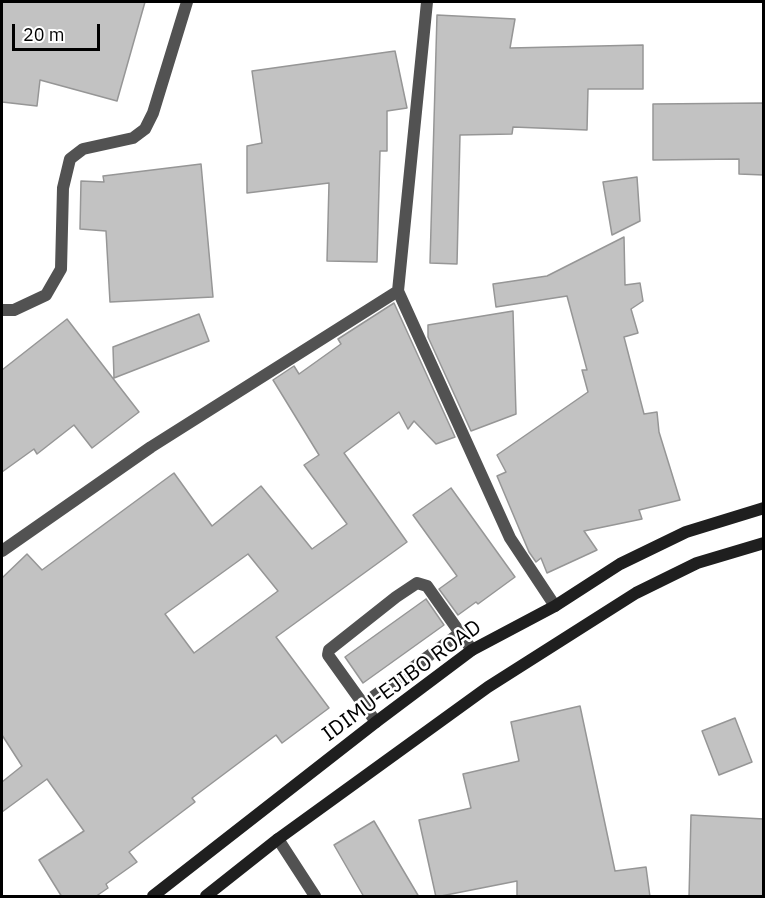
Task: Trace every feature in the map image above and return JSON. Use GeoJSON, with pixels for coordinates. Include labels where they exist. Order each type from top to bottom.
{"type":"FeatureCollection","features":[{"type":"Feature","properties":{"kind":"main road","name":"IDIMU-EJIBO ROAD"},"geometry":{"type":"LineString","coordinates":[[153,897],[376,722],[472,650],[555,606],[620,564],[686,532],[764,508]]}},
{"type":"Feature","properties":{"kind":"main road"},"geometry":{"type":"LineString","coordinates":[[206,897],[278,839],[488,687],[636,593],[698,563],[764,543]]}},
{"type":"Feature","properties":{"kind":"street"},"geometry":{"type":"LineString","coordinates":[[2,310],[14,310],[46,295],[61,269],[63,188],[69,159],[83,149],[133,138],[145,129],[153,113],[187,2]]}},
{"type":"Feature","properties":{"kind":"street"},"geometry":{"type":"LineString","coordinates":[[427,2],[398,291],[510,538],[555,606]]}},
{"type":"Feature","properties":{"kind":"street"},"geometry":{"type":"LineString","coordinates":[[2,551],[151,447],[398,291]]}},
{"type":"Feature","properties":{"kind":"street"},"geometry":{"type":"LineString","coordinates":[[376,722],[328,655],[329,650],[396,597],[417,584],[427,586],[472,650]]}},
{"type":"Feature","properties":{"kind":"street"},"geometry":{"type":"LineString","coordinates":[[363,704],[460,633]]}},
{"type":"Feature","properties":{"kind":"street"},"geometry":{"type":"LineString","coordinates":[[278,839],[315,897]]}},
{"type":"Feature","properties":{"kind":"building"},"geometry":{"type":"Polygon","coordinates":[[[2,2],[145,2],[117,101],[40,80],[37,106],[2,102],[2,2]]]}},
{"type":"Feature","properties":{"kind":"building"},"geometry":{"type":"Polygon","coordinates":[[[437,15],[515,19],[510,48],[643,45],[643,89],[588,89],[587,130],[513,127],[512,134],[460,135],[457,264],[430,263],[437,15]]]}},
{"type":"Feature","properties":{"kind":"building"},"geometry":{"type":"Polygon","coordinates":[[[395,51],[407,108],[387,111],[387,151],[380,151],[377,262],[327,261],[329,183],[247,193],[247,146],[262,143],[252,71],[395,51]]]}},
{"type":"Feature","properties":{"kind":"building"},"geometry":{"type":"Polygon","coordinates":[[[764,103],[764,175],[739,174],[739,159],[653,160],[653,104],[764,103]]]}},
{"type":"Feature","properties":{"kind":"building"},"geometry":{"type":"Polygon","coordinates":[[[201,164],[213,297],[110,302],[106,231],[80,229],[81,181],[104,182],[103,176],[201,164]]]}},
{"type":"Feature","properties":{"kind":"building"},"geometry":{"type":"Polygon","coordinates":[[[637,177],[640,221],[612,235],[603,182],[637,177]]]}},
{"type":"Feature","properties":{"kind":"building"},"geometry":{"type":"Polygon","coordinates":[[[624,237],[625,285],[640,283],[643,301],[631,309],[638,333],[624,337],[644,414],[657,412],[659,432],[680,500],[639,510],[642,519],[584,531],[597,550],[547,573],[541,558],[536,562],[529,552],[497,476],[506,472],[497,455],[588,392],[582,370],[587,370],[567,296],[496,307],[493,284],[547,276],[624,237]]]}},
{"type":"Feature","properties":{"kind":"building"},"geometry":{"type":"Polygon","coordinates":[[[394,303],[455,437],[436,444],[414,421],[408,429],[399,412],[344,453],[407,542],[276,637],[329,708],[282,743],[276,735],[192,798],[195,802],[129,852],[137,862],[106,884],[108,888],[95,897],[62,897],[39,860],[84,831],[47,779],[2,812],[2,782],[22,766],[2,735],[2,578],[27,554],[42,570],[174,473],[212,526],[261,486],[312,549],[347,524],[304,465],[319,455],[273,380],[294,366],[299,374],[341,344],[338,339],[394,303]],[[248,554],[165,614],[194,653],[278,591],[248,554]]]}},
{"type":"Feature","properties":{"kind":"building"},"geometry":{"type":"Polygon","coordinates":[[[513,311],[516,414],[471,431],[428,337],[428,325],[513,311]]]}},
{"type":"Feature","properties":{"kind":"building"},"geometry":{"type":"Polygon","coordinates":[[[199,314],[209,341],[114,378],[113,347],[199,314]]]}},
{"type":"Feature","properties":{"kind":"building"},"geometry":{"type":"Polygon","coordinates":[[[67,319],[139,412],[92,448],[74,425],[37,454],[34,449],[2,472],[2,370],[67,319]]]}},
{"type":"Feature","properties":{"kind":"building"},"geometry":{"type":"Polygon","coordinates":[[[451,488],[515,577],[478,604],[476,602],[458,615],[439,589],[457,576],[413,515],[451,488]]]}},
{"type":"Feature","properties":{"kind":"building"},"geometry":{"type":"Polygon","coordinates":[[[426,599],[444,625],[363,683],[345,657],[426,599]]]}},
{"type":"Feature","properties":{"kind":"building"},"geometry":{"type":"Polygon","coordinates":[[[580,706],[615,871],[646,867],[650,897],[517,897],[517,881],[436,897],[419,820],[471,808],[463,774],[519,761],[511,722],[580,706]]]}},
{"type":"Feature","properties":{"kind":"building"},"geometry":{"type":"Polygon","coordinates":[[[735,718],[752,762],[719,775],[702,731],[735,718]]]}},
{"type":"Feature","properties":{"kind":"building"},"geometry":{"type":"Polygon","coordinates":[[[691,815],[764,819],[764,897],[689,897],[691,815]]]}},
{"type":"Feature","properties":{"kind":"building"},"geometry":{"type":"Polygon","coordinates":[[[374,821],[419,897],[364,897],[334,845],[374,821]]]}}]}
